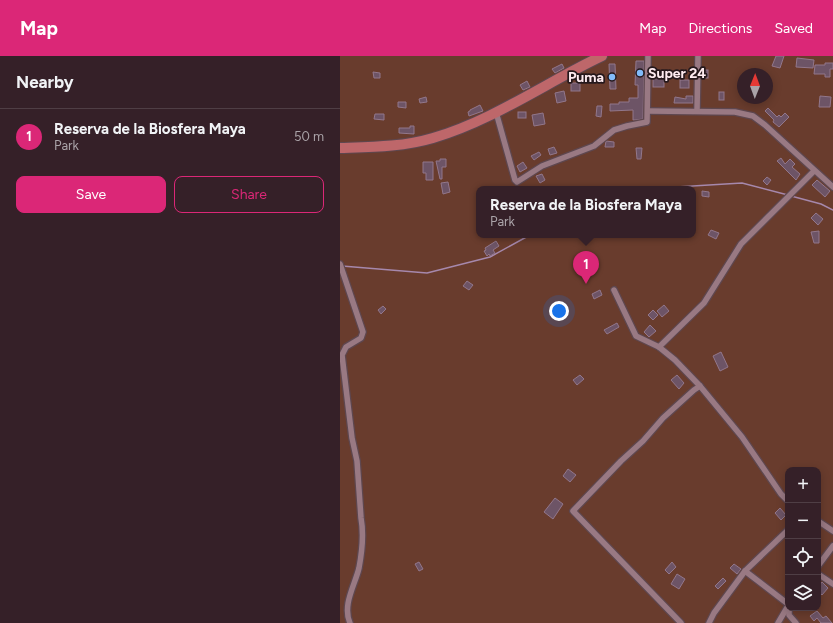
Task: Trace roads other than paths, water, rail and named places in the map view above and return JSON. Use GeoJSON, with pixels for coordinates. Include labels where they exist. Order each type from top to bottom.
{"type":"FeatureCollection","features":[{"type":"Feature","properties":{"kind":"highway"},"geometry":{"type":"LineString","coordinates":[[340,148],[396,145],[432,139],[469,126],[602,56]]}},
{"type":"Feature","properties":{"kind":"street"},"geometry":{"type":"LineString","coordinates":[[496,112],[515,180],[517,182],[542,166],[594,146],[614,130],[645,123],[648,120],[648,56]]}},
{"type":"Feature","properties":{"kind":"street"},"geometry":{"type":"LineString","coordinates":[[697,111],[698,56]]}},
{"type":"Feature","properties":{"kind":"street"},"geometry":{"type":"LineString","coordinates":[[648,111],[735,112],[753,116],[765,125],[833,187]]}},
{"type":"Feature","properties":{"kind":"street"},"geometry":{"type":"LineString","coordinates":[[659,347],[704,303],[741,244],[814,171]]}},
{"type":"Feature","properties":{"kind":"street"},"geometry":{"type":"LineString","coordinates":[[340,264],[363,332],[361,338],[346,347],[342,355],[352,438],[357,461],[363,527],[359,569],[348,604],[348,619],[350,623]]}},
{"type":"Feature","properties":{"kind":"street"},"geometry":{"type":"LineString","coordinates":[[614,290],[636,336],[659,347],[675,360],[700,386],[742,437],[785,498]]}},
{"type":"Feature","properties":{"kind":"street"},"geometry":{"type":"LineString","coordinates":[[681,623],[573,511],[617,465],[643,441],[663,418],[700,386]]}},
{"type":"Feature","properties":{"kind":"street"},"geometry":{"type":"LineString","coordinates":[[821,523],[833,531]]}},
{"type":"Feature","properties":{"kind":"street"},"geometry":{"type":"LineString","coordinates":[[709,623],[714,613],[745,571],[785,533]]}},
{"type":"Feature","properties":{"kind":"street"},"geometry":{"type":"LineString","coordinates":[[821,562],[833,546]]}},
{"type":"Feature","properties":{"kind":"street"},"geometry":{"type":"LineString","coordinates":[[745,571],[785,604]]}},
{"type":"Feature","properties":{"kind":"street"},"geometry":{"type":"LineString","coordinates":[[820,575],[833,584]]}},
{"type":"Feature","properties":{"kind":"street"},"geometry":{"type":"LineString","coordinates":[[778,623],[785,611]]}},
{"type":"Feature","properties":{"kind":"street"},"geometry":{"type":"LineString","coordinates":[[789,611],[789,615],[796,623]]}},
{"type":"Feature","properties":{"kind":"waterway"},"geometry":{"type":"LineString","coordinates":[[692,186],[742,183],[788,195]]}},
{"type":"Feature","properties":{"kind":"waterway"},"geometry":{"type":"LineString","coordinates":[[791,196],[821,204],[833,210]]}},
{"type":"Feature","properties":{"kind":"waterway"},"geometry":{"type":"LineString","coordinates":[[342,266],[427,273],[490,257],[525,238]]}},
{"type":"Feature","properties":{"kind":"place","name":"Super 24"},"geometry":{"type":"Point","coordinates":[640,73]}},
{"type":"Feature","properties":{"kind":"place","name":"Puma"},"geometry":{"type":"Point","coordinates":[612,77]}},
{"type":"Feature","properties":{"kind":"place","name":"Reserva de la Biosfera Maya"},"geometry":{"type":"Point","coordinates":[586,284]}}]}
